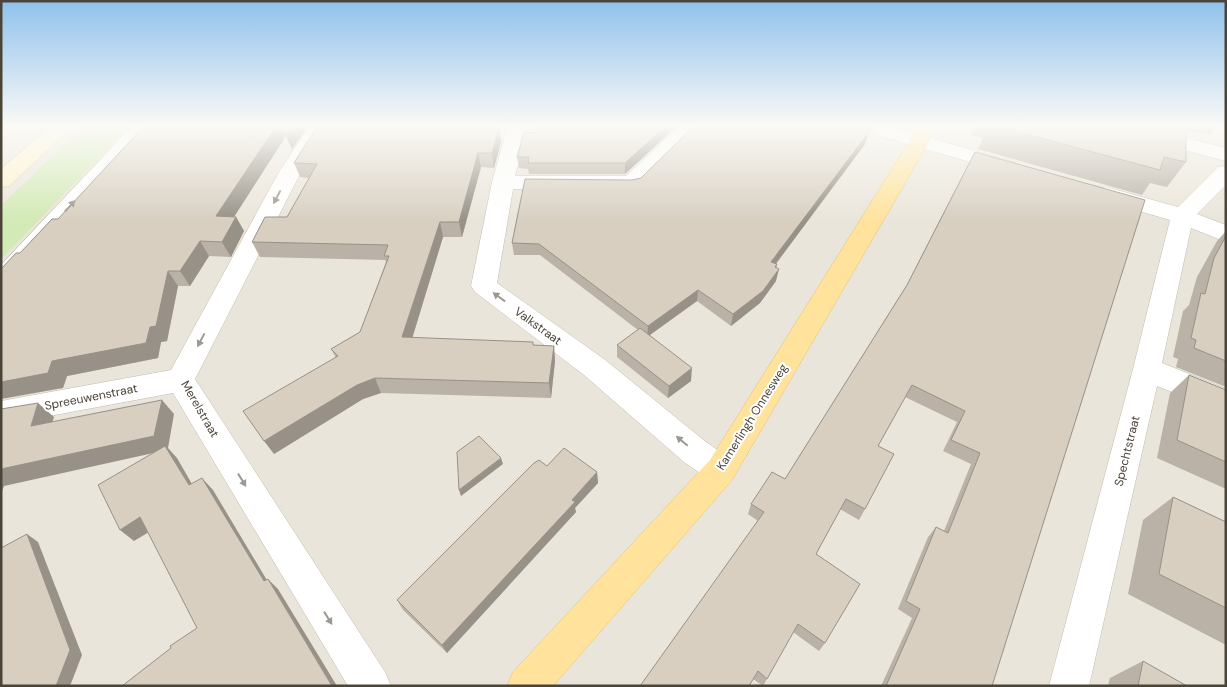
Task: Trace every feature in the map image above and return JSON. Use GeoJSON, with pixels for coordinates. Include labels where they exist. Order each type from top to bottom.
{"type":"FeatureCollection","features":[{"type":"Feature","properties":{"kind":"main road"},"geometry":{"type":"LineString","coordinates":[[6,173],[25,157]]}},
{"type":"Feature","properties":{"kind":"main road","name":"Kamerlingh Onnesweg"},"geometry":{"type":"LineString","coordinates":[[527,686],[721,470],[909,157]]}},
{"type":"Feature","properties":{"kind":"street"},"geometry":{"type":"LineString","coordinates":[[1,281],[115,157]]}},
{"type":"Feature","properties":{"kind":"street","name":"Merelstraat"},"geometry":{"type":"LineString","coordinates":[[300,157],[180,380],[371,686]]}},
{"type":"Feature","properties":{"kind":"street","name":"Valkstraat"},"geometry":{"type":"LineString","coordinates":[[510,157],[503,182],[484,286],[594,367],[695,452],[721,470]]}},
{"type":"Feature","properties":{"kind":"street"},"geometry":{"type":"LineString","coordinates":[[503,182],[632,183],[659,157]]}},
{"type":"Feature","properties":{"kind":"street"},"geometry":{"type":"LineString","coordinates":[[987,157],[1030,173]]}},
{"type":"Feature","properties":{"kind":"street"},"geometry":{"type":"LineString","coordinates":[[1182,216],[1226,172]]}},
{"type":"Feature","properties":{"kind":"street"},"geometry":{"type":"LineString","coordinates":[[1087,189],[1182,216],[1226,234]]}},
{"type":"Feature","properties":{"kind":"street","name":"Spechtstraat"},"geometry":{"type":"LineString","coordinates":[[1070,686],[1182,216]]}},
{"type":"Feature","properties":{"kind":"street"},"geometry":{"type":"LineString","coordinates":[[1147,369],[1226,402]]}},
{"type":"Feature","properties":{"kind":"street","name":"Spreeuwenstraat"},"geometry":{"type":"LineString","coordinates":[[1,413],[180,380]]}},
{"type":"Feature","properties":{"kind":"shaded area"},"geometry":{"type":"Polygon","coordinates":[[[1,157],[1226,157],[1226,686],[1,686],[1,157]]]}},
{"type":"Feature","properties":{"kind":"green space"},"geometry":{"type":"Polygon","coordinates":[[[52,157],[100,157],[1,259],[1,205],[52,157]]]}},
{"type":"Feature","properties":{"kind":"building"},"geometry":{"type":"Polygon","coordinates":[[[115,157],[256,157],[216,216],[236,217],[222,242],[200,241],[180,271],[168,271],[156,326],[150,327],[146,343],[52,361],[48,373],[1,382],[1,269],[16,253],[20,253],[52,219],[58,219],[115,157]]]}},
{"type":"Feature","properties":{"kind":"building"},"geometry":{"type":"Polygon","coordinates":[[[298,157],[477,157],[459,222],[440,222],[402,337],[533,342],[533,345],[554,346],[549,383],[375,378],[357,385],[264,441],[243,411],[338,356],[331,349],[360,332],[389,256],[384,256],[388,245],[252,242],[265,217],[287,217],[317,164],[294,163],[298,157]]]}},
{"type":"Feature","properties":{"kind":"building"},"geometry":{"type":"Polygon","coordinates":[[[529,157],[632,157],[625,163],[528,163],[529,157]]]}},
{"type":"Feature","properties":{"kind":"building"},"geometry":{"type":"Polygon","coordinates":[[[662,157],[850,157],[771,262],[777,264],[775,267],[779,269],[763,291],[733,314],[698,290],[648,326],[539,244],[512,243],[525,179],[632,180],[641,178],[662,157]]]}},
{"type":"Feature","properties":{"kind":"building"},"geometry":{"type":"Polygon","coordinates":[[[972,157],[993,157],[1145,200],[992,686],[886,686],[920,609],[906,601],[936,527],[948,533],[980,453],[951,440],[965,411],[912,385],[878,446],[894,454],[865,509],[846,499],[816,554],[860,584],[825,643],[798,624],[767,679],[758,671],[749,686],[640,686],[764,512],[751,504],[772,472],[785,479],[907,285],[972,157]]]}},
{"type":"Feature","properties":{"kind":"building"},"geometry":{"type":"Polygon","coordinates":[[[1112,157],[1164,157],[1160,170],[1112,157]]]}},
{"type":"Feature","properties":{"kind":"building"},"geometry":{"type":"Polygon","coordinates":[[[1164,157],[1186,157],[1186,162],[1164,157]]]}},
{"type":"Feature","properties":{"kind":"building"},"geometry":{"type":"Polygon","coordinates":[[[1226,236],[1226,361],[1194,348],[1196,340],[1191,338],[1201,293],[1205,294],[1214,258],[1226,236]]]}},
{"type":"Feature","properties":{"kind":"building"},"geometry":{"type":"Polygon","coordinates":[[[640,328],[692,368],[669,386],[617,345],[640,328]]]}},
{"type":"Feature","properties":{"kind":"building"},"geometry":{"type":"Polygon","coordinates":[[[1189,375],[1226,390],[1226,462],[1177,440],[1189,375]]]}},
{"type":"Feature","properties":{"kind":"building"},"geometry":{"type":"Polygon","coordinates":[[[162,400],[154,436],[1,469],[1,409],[38,403],[31,426],[162,400]]]}},
{"type":"Feature","properties":{"kind":"building"},"geometry":{"type":"Polygon","coordinates":[[[479,436],[501,458],[459,490],[457,452],[479,436]]]}},
{"type":"Feature","properties":{"kind":"building"},"geometry":{"type":"Polygon","coordinates":[[[165,446],[189,485],[202,478],[264,581],[268,579],[332,686],[122,686],[171,648],[170,646],[197,628],[140,517],[120,530],[98,485],[165,446]]]}},
{"type":"Feature","properties":{"kind":"building"},"geometry":{"type":"Polygon","coordinates":[[[564,448],[597,472],[572,500],[575,502],[442,645],[397,600],[534,463],[539,460],[547,466],[564,448]]]}},
{"type":"Feature","properties":{"kind":"building"},"geometry":{"type":"Polygon","coordinates":[[[1173,497],[1226,522],[1226,608],[1159,574],[1173,497]]]}},
{"type":"Feature","properties":{"kind":"building"},"geometry":{"type":"Polygon","coordinates":[[[27,534],[70,650],[56,686],[1,686],[1,548],[27,534]]]}},
{"type":"Feature","properties":{"kind":"building"},"geometry":{"type":"Polygon","coordinates":[[[1143,661],[1187,686],[1138,686],[1143,661]]]}}]}
